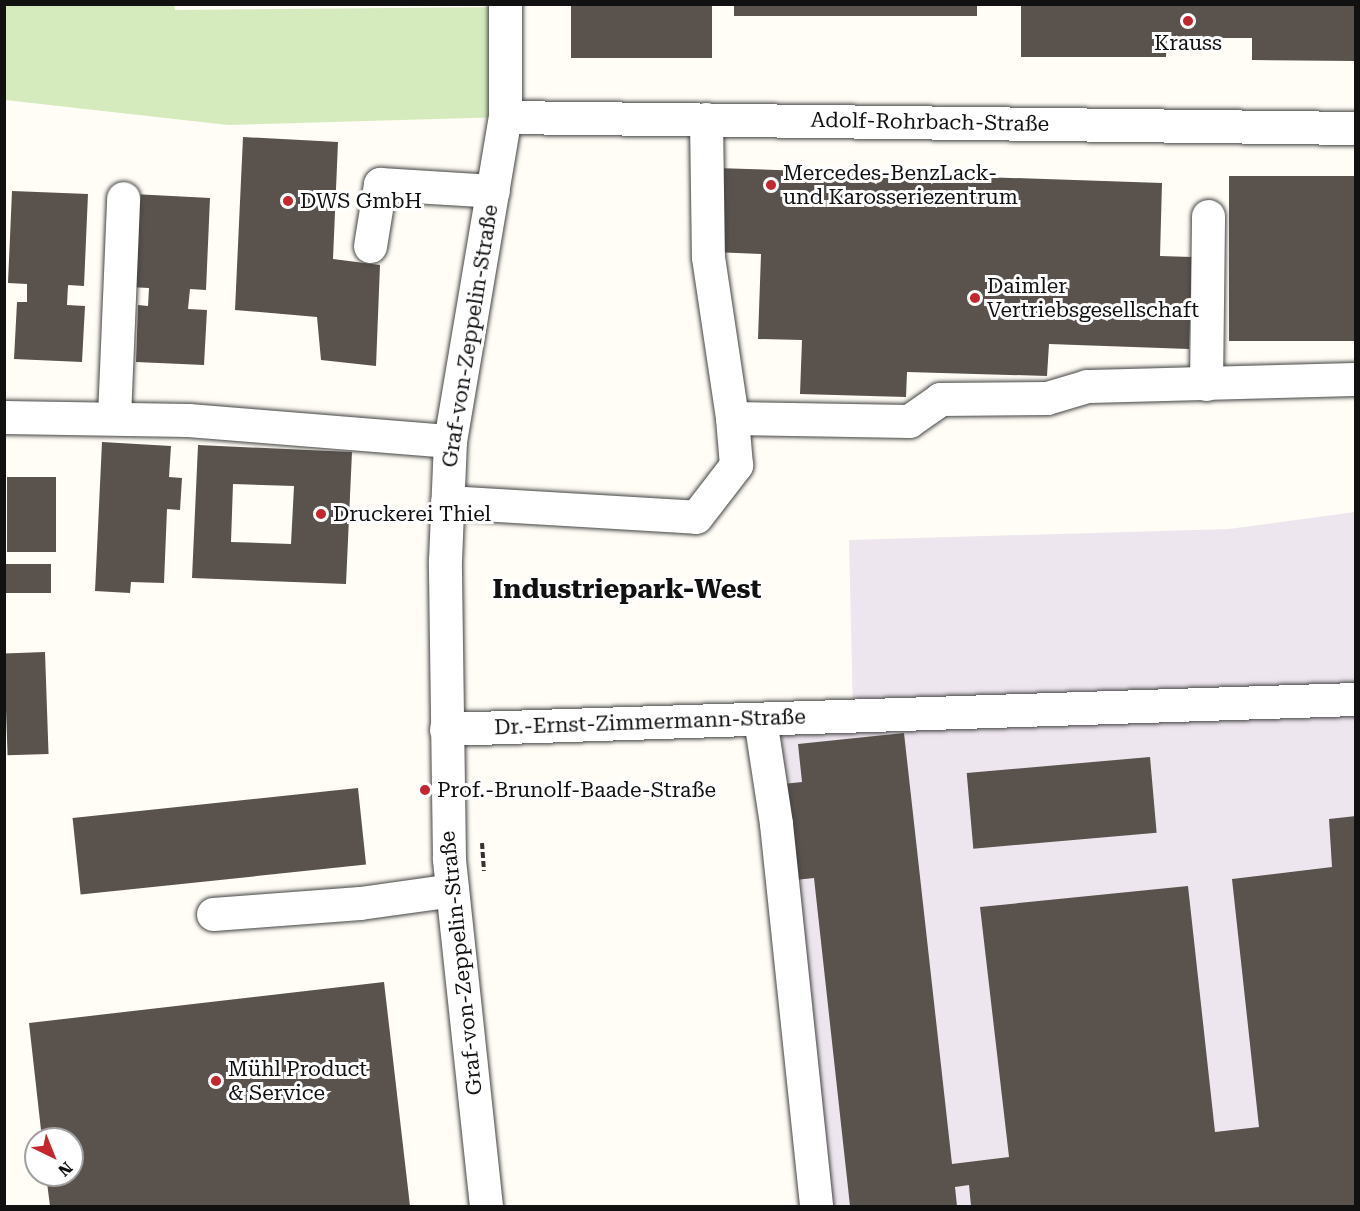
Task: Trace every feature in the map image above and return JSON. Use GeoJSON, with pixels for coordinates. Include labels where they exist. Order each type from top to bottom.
{"type":"FeatureCollection","features":[{"type":"Feature","properties":{"kind":"street","name":"Graf-von-Zeppelin-Straße"},"geometry":{"type":"LineString","coordinates":[[486,1206],[452,890],[446,729],[447,502],[450,441],[505,117],[505,4]]}},
{"type":"Feature","properties":{"kind":"street","name":"Adolf-Rohrbach-Straße"},"geometry":{"type":"LineString","coordinates":[[505,117],[1356,128]]}},
{"type":"Feature","properties":{"kind":"street"},"geometry":{"type":"LineString","coordinates":[[447,502],[696,517],[736,465],[732,418],[708,257],[706,119]]}},
{"type":"Feature","properties":{"kind":"street"},"geometry":{"type":"LineString","coordinates":[[370,246],[381,184],[493,190]]}},
{"type":"Feature","properties":{"kind":"street"},"geometry":{"type":"LineString","coordinates":[[114,417],[123,198]]}},
{"type":"Feature","properties":{"kind":"street"},"geometry":{"type":"LineString","coordinates":[[1206,384],[1208,216]]}},
{"type":"Feature","properties":{"kind":"street"},"geometry":{"type":"LineString","coordinates":[[732,418],[909,421],[940,399],[1047,398],[1087,386],[1356,379]]}},
{"type":"Feature","properties":{"kind":"street"},"geometry":{"type":"LineString","coordinates":[[4,417],[114,417],[450,441]]}},
{"type":"Feature","properties":{"kind":"street","name":"Dr.-Ernst-Zimmermann-Straße"},"geometry":{"type":"LineString","coordinates":[[446,729],[1356,699]]}},
{"type":"Feature","properties":{"kind":"street"},"geometry":{"type":"LineString","coordinates":[[760,719],[776,824],[816,1206]]}},
{"type":"Feature","properties":{"kind":"street"},"geometry":{"type":"LineString","coordinates":[[213,914],[360,903],[452,890]]}},
{"type":"Feature","properties":{"kind":"path"},"geometry":{"type":"LineString","coordinates":[[482,839],[484,873]]}},
{"type":"Feature","properties":{"kind":"shaded area"},"geometry":{"type":"Polygon","coordinates":[[[1355,512],[1355,1206],[804,1206],[760,719],[853,715],[849,540],[1229,529],[1355,512]]]}},
{"type":"Feature","properties":{"kind":"green space"},"geometry":{"type":"Polygon","coordinates":[[[174,4],[175,10],[505,7],[505,117],[228,125],[5,100],[5,5],[174,4]]]}},
{"type":"Feature","properties":{"kind":"building"},"geometry":{"type":"Polygon","coordinates":[[[571,4],[712,4],[712,58],[571,58],[571,4]]]}},
{"type":"Feature","properties":{"kind":"building"},"geometry":{"type":"Polygon","coordinates":[[[734,4],[977,4],[977,16],[734,16],[734,4]]]}},
{"type":"Feature","properties":{"kind":"building","name":"Krauss"},"geometry":{"type":"Polygon","coordinates":[[[1021,4],[1356,4],[1356,61],[1252,60],[1252,38],[1167,38],[1166,57],[1021,57],[1021,4]]]}},
{"type":"Feature","properties":{"kind":"building","name":"DWS GmbH"},"geometry":{"type":"Polygon","coordinates":[[[243,137],[338,142],[333,259],[380,265],[376,366],[321,360],[317,317],[235,310],[243,137]]]}},
{"type":"Feature","properties":{"kind":"building","name":"Daimler Vertriebsgesellschaft"},"geometry":{"type":"Polygon","coordinates":[[[716,168],[1162,183],[1160,256],[1192,257],[1189,349],[1049,344],[1047,376],[907,372],[906,397],[800,394],[802,340],[758,339],[761,254],[713,252],[716,168]]]}},
{"type":"Feature","properties":{"kind":"building"},"geometry":{"type":"Polygon","coordinates":[[[1229,176],[1356,176],[1356,341],[1229,341],[1229,176]]]}},
{"type":"Feature","properties":{"kind":"building"},"geometry":{"type":"Polygon","coordinates":[[[12,191],[88,194],[84,286],[68,285],[67,305],[85,306],[82,362],[14,359],[17,302],[27,302],[27,284],[8,283],[12,191]]]}},
{"type":"Feature","properties":{"kind":"building"},"geometry":{"type":"Polygon","coordinates":[[[133,194],[210,198],[206,290],[190,289],[188,309],[207,310],[204,365],[136,362],[138,305],[148,306],[149,288],[129,287],[133,194]]]}},
{"type":"Feature","properties":{"kind":"building"},"geometry":{"type":"Polygon","coordinates":[[[102,442],[171,446],[169,477],[182,478],[180,510],[167,509],[164,583],[131,582],[130,593],[95,591],[102,442]]]}},
{"type":"Feature","properties":{"kind":"building","name":"Druckerei Thiel"},"geometry":{"type":"Polygon","coordinates":[[[198,445],[352,452],[346,584],[192,578],[198,445]],[[233,484],[231,542],[291,544],[294,486],[233,484]]]}},
{"type":"Feature","properties":{"kind":"building"},"geometry":{"type":"Polygon","coordinates":[[[7,477],[56,477],[56,552],[7,552],[7,477]]]}},
{"type":"Feature","properties":{"kind":"building"},"geometry":{"type":"Polygon","coordinates":[[[4,564],[51,564],[51,593],[4,593],[4,564]]]}},
{"type":"Feature","properties":{"kind":"building"},"geometry":{"type":"Polygon","coordinates":[[[45,652],[49,754],[8,755],[4,653],[45,652]]]}},
{"type":"Feature","properties":{"kind":"building"},"geometry":{"type":"Polygon","coordinates":[[[904,733],[952,1164],[1009,1157],[980,907],[1188,886],[1215,1132],[1259,1127],[1232,879],[1332,867],[1329,819],[1356,816],[1356,1206],[971,1206],[969,1185],[955,1187],[957,1206],[850,1206],[814,878],[795,880],[783,784],[802,782],[798,744],[904,733]]]}},
{"type":"Feature","properties":{"kind":"building"},"geometry":{"type":"Polygon","coordinates":[[[1150,757],[1157,833],[973,849],[967,773],[1150,757]]]}},
{"type":"Feature","properties":{"kind":"building"},"geometry":{"type":"Polygon","coordinates":[[[358,788],[366,865],[81,895],[73,818],[358,788]]]}},
{"type":"Feature","properties":{"kind":"building","name":"Mühl Product & Service"},"geometry":{"type":"Polygon","coordinates":[[[384,982],[410,1206],[50,1206],[48,1187],[84,1187],[84,1127],[41,1127],[29,1023],[384,982]]]}},
{"type":"Feature","properties":{"kind":"place","name":"Krauss"},"geometry":{"type":"Point","coordinates":[1188,21]}},
{"type":"Feature","properties":{"kind":"place","name":"Mercedes-BenzLack- und Karosseriezentrum"},"geometry":{"type":"Point","coordinates":[771,185]}},
{"type":"Feature","properties":{"kind":"place","name":"DWS GmbH"},"geometry":{"type":"Point","coordinates":[288,201]}},
{"type":"Feature","properties":{"kind":"place","name":"Daimler Vertriebsgesellschaft"},"geometry":{"type":"Point","coordinates":[975,298]}},
{"type":"Feature","properties":{"kind":"place","name":"Druckerei Thiel"},"geometry":{"type":"Point","coordinates":[321,514]}},
{"type":"Feature","properties":{"kind":"place","name":"Prof.-Brunolf-Baade-Straße"},"geometry":{"type":"Point","coordinates":[425,790]}},
{"type":"Feature","properties":{"kind":"place","name":"Mühl Product & Service"},"geometry":{"type":"Point","coordinates":[216,1081]}},
{"type":"Feature","properties":{"kind":"district","name":"Industriepark-West"},"geometry":{"type":"Point","coordinates":[627,590]}}]}
